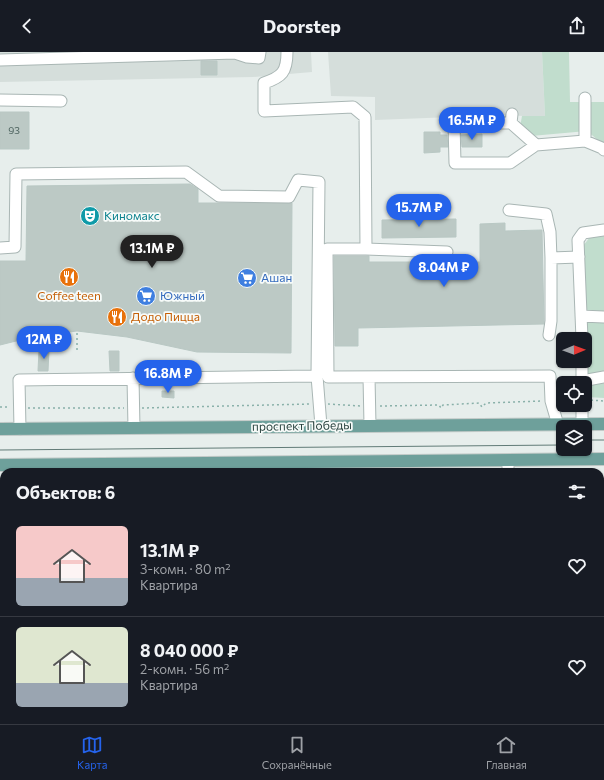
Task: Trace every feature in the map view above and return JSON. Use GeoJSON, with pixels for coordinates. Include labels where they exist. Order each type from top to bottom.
{"type":"FeatureCollection","features":[{"type":"Feature","properties":{"kind":"main road","name":"проспект Победы"},"geometry":{"type":"LineString","coordinates":[[592,424],[604,424]]}},
{"type":"Feature","properties":{"kind":"main road","name":"проспект Победы"},"geometry":{"type":"LineString","coordinates":[[0,429],[556,425]]}},
{"type":"Feature","properties":{"kind":"main road"},"geometry":{"type":"LineString","coordinates":[[0,465],[508,466],[604,459]]}},
{"type":"Feature","properties":{"kind":"street"},"geometry":{"type":"LineString","coordinates":[[0,60],[236,53],[247,57],[259,58],[260,52]]}},
{"type":"Feature","properties":{"kind":"street"},"geometry":{"type":"LineString","coordinates":[[287,52],[284,72],[277,79],[264,83],[264,111],[353,107],[365,117],[366,249]]}},
{"type":"Feature","properties":{"kind":"street"},"geometry":{"type":"LineString","coordinates":[[584,98],[585,141]]}},
{"type":"Feature","properties":{"kind":"street"},"geometry":{"type":"LineString","coordinates":[[0,100],[61,102]]}},
{"type":"Feature","properties":{"kind":"street"},"geometry":{"type":"LineString","coordinates":[[536,145],[511,118],[454,123],[455,163],[510,162],[536,145],[585,141],[604,150]]}},
{"type":"Feature","properties":{"kind":"street"},"geometry":{"type":"LineString","coordinates":[[0,248],[15,247],[16,174],[186,172],[219,196],[289,197],[298,180],[319,182],[317,376],[321,426]]}},
{"type":"Feature","properties":{"kind":"street"},"geometry":{"type":"LineString","coordinates":[[509,210],[546,214],[550,232],[551,258],[551,321],[549,335]]}},
{"type":"Feature","properties":{"kind":"street"},"geometry":{"type":"LineString","coordinates":[[582,332],[578,240],[583,233],[604,230]]}},
{"type":"Feature","properties":{"kind":"street"},"geometry":{"type":"LineString","coordinates":[[447,252],[327,249],[328,377],[550,376],[551,401],[557,420]]}},
{"type":"Feature","properties":{"kind":"street"},"geometry":{"type":"LineString","coordinates":[[551,258],[579,257]]}},
{"type":"Feature","properties":{"kind":"street"},"geometry":{"type":"LineString","coordinates":[[581,316],[604,317]]}},
{"type":"Feature","properties":{"kind":"street"},"geometry":{"type":"LineString","coordinates":[[20,429],[18,380],[317,376]]}},
{"type":"Feature","properties":{"kind":"street"},"geometry":{"type":"LineString","coordinates":[[369,377],[370,426]]}},
{"type":"Feature","properties":{"kind":"street"},"geometry":{"type":"LineString","coordinates":[[592,380],[604,377]]}},
{"type":"Feature","properties":{"kind":"street"},"geometry":{"type":"LineString","coordinates":[[133,378],[134,428]]}},
{"type":"Feature","properties":{"kind":"path"},"geometry":{"type":"LineString","coordinates":[[77,331],[77,350]]}},
{"type":"Feature","properties":{"kind":"path"},"geometry":{"type":"LineString","coordinates":[[592,400],[604,400]]}},
{"type":"Feature","properties":{"kind":"path"},"geometry":{"type":"LineString","coordinates":[[0,407],[134,408],[320,404],[370,406],[439,405],[441,408],[443,405],[479,403],[482,407],[486,403],[547,401]]}},
{"type":"Feature","properties":{"kind":"shaded area"},"geometry":{"type":"Polygon","coordinates":[[[0,52],[311,52],[312,72],[253,77],[0,82],[0,52]]]}},
{"type":"Feature","properties":{"kind":"shaded area"},"geometry":{"type":"Polygon","coordinates":[[[328,52],[542,52],[545,117],[504,115],[375,120],[375,97],[331,96],[328,52]]]}},
{"type":"Feature","properties":{"kind":"green space"},"geometry":{"type":"Polygon","coordinates":[[[542,52],[569,52],[570,102],[604,102],[604,145],[587,131],[531,136],[520,127],[522,116],[545,116],[542,52]]]}},
{"type":"Feature","properties":{"kind":"green space"},"geometry":{"type":"Polygon","coordinates":[[[604,236],[604,311],[587,311],[585,308],[583,246],[590,237],[604,236]]]}},
{"type":"Feature","properties":{"kind":"green space"},"geometry":{"type":"Polygon","coordinates":[[[588,321],[604,321],[604,374],[586,375],[586,368],[592,368],[592,332],[585,332],[585,326],[588,321]]]}},
{"type":"Feature","properties":{"kind":"green space"},"geometry":{"type":"Polygon","coordinates":[[[604,383],[604,398],[592,397],[592,385],[604,383]]]}},
{"type":"Feature","properties":{"kind":"building"},"geometry":{"type":"Polygon","coordinates":[[[201,61],[217,61],[217,75],[201,75],[201,61]]]}},
{"type":"Feature","properties":{"kind":"building"},"geometry":{"type":"Polygon","coordinates":[[[0,112],[29,112],[29,149],[0,149],[0,112]]]}},
{"type":"Feature","properties":{"kind":"building"},"geometry":{"type":"Polygon","coordinates":[[[424,132],[440,132],[440,135],[447,135],[448,147],[440,147],[440,152],[424,153],[424,132]]]}},
{"type":"Feature","properties":{"kind":"building"},"geometry":{"type":"Polygon","coordinates":[[[482,134],[482,147],[462,147],[461,135],[482,134]]]}},
{"type":"Feature","properties":{"kind":"building","name":"Южный"},"geometry":{"type":"Polygon","coordinates":[[[190,184],[198,189],[198,203],[292,203],[291,353],[197,352],[127,337],[77,331],[36,336],[0,345],[0,261],[26,261],[27,186],[190,184]]]}},
{"type":"Feature","properties":{"kind":"building"},"geometry":{"type":"Polygon","coordinates":[[[456,219],[456,237],[382,238],[382,220],[456,219]]]}},
{"type":"Feature","properties":{"kind":"building"},"geometry":{"type":"Polygon","coordinates":[[[505,223],[505,231],[542,230],[544,324],[358,328],[358,346],[335,346],[334,256],[369,256],[369,262],[480,262],[480,224],[505,223]]]}},
{"type":"Feature","properties":{"kind":"building"},"geometry":{"type":"Polygon","coordinates":[[[39,350],[49,350],[48,371],[38,371],[39,350]]]}},
{"type":"Feature","properties":{"kind":"building"},"geometry":{"type":"Polygon","coordinates":[[[109,351],[119,351],[119,371],[110,371],[109,351]]]}},
{"type":"Feature","properties":{"kind":"building"},"geometry":{"type":"Polygon","coordinates":[[[162,391],[174,391],[174,398],[162,397],[162,391]]]}},
{"type":"Feature","properties":{"kind":"tram line"},"geometry":{"type":"LineString","coordinates":[[592,440],[604,440]]}},
{"type":"Feature","properties":{"kind":"tram line"},"geometry":{"type":"LineString","coordinates":[[0,450],[556,445]]}},
{"type":"Feature","properties":{"kind":"place","name":"Киномакс"},"geometry":{"type":"Point","coordinates":[90,216]}},
{"type":"Feature","properties":{"kind":"place","name":"Coffee teen"},"geometry":{"type":"Point","coordinates":[69,277]}},
{"type":"Feature","properties":{"kind":"place","name":"Ашан"},"geometry":{"type":"Point","coordinates":[247,278]}},
{"type":"Feature","properties":{"kind":"place","name":"Южный"},"geometry":{"type":"Point","coordinates":[146,296]}},
{"type":"Feature","properties":{"kind":"place","name":"Додо Пицца"},"geometry":{"type":"Point","coordinates":[117,317]}}]}
